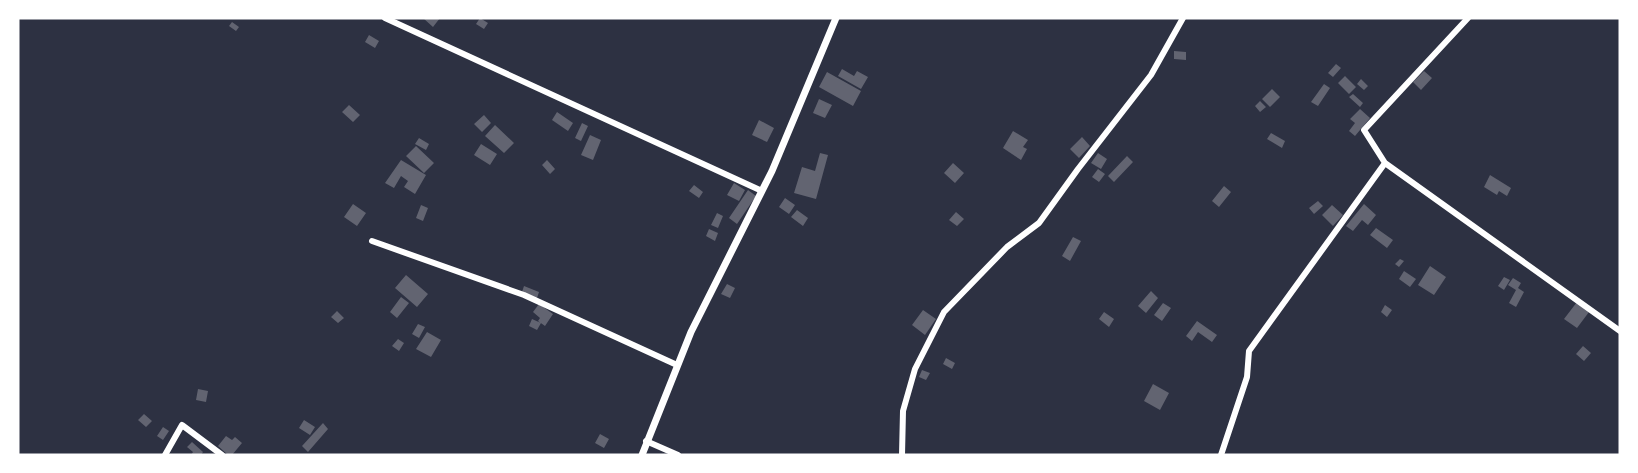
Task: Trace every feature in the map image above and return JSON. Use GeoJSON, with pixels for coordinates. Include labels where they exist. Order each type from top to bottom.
{"type":"FeatureCollection","features":[{"type":"Feature","properties":{"kind":"street"},"geometry":{"type":"LineString","coordinates":[[385,18],[762,191]]}},
{"type":"Feature","properties":{"kind":"street"},"geometry":{"type":"LineString","coordinates":[[642,455],[691,332],[772,171],[836,18]]}},
{"type":"Feature","properties":{"kind":"street"},"geometry":{"type":"LineString","coordinates":[[902,455],[903,411],[915,369],[944,312],[1006,247],[1040,223],[1078,169],[1151,75],[1183,18]]}},
{"type":"Feature","properties":{"kind":"street"},"geometry":{"type":"LineString","coordinates":[[1468,18],[1364,130],[1385,163],[1620,331]]}},
{"type":"Feature","properties":{"kind":"street"},"geometry":{"type":"LineString","coordinates":[[1221,455],[1247,377],[1249,351],[1385,163]]}},
{"type":"Feature","properties":{"kind":"street"},"geometry":{"type":"LineString","coordinates":[[372,241],[524,295],[677,365]]}},
{"type":"Feature","properties":{"kind":"street"},"geometry":{"type":"LineString","coordinates":[[165,455],[182,424],[222,455]]}},
{"type":"Feature","properties":{"kind":"street"},"geometry":{"type":"LineString","coordinates":[[646,441],[678,455]]}},
{"type":"Feature","properties":{"kind":"building"},"geometry":{"type":"Polygon","coordinates":[[[423,18],[440,18],[433,27],[423,18]]]}},
{"type":"Feature","properties":{"kind":"building"},"geometry":{"type":"Polygon","coordinates":[[[480,18],[488,23],[484,29],[476,24],[480,18]]]}},
{"type":"Feature","properties":{"kind":"building"},"geometry":{"type":"Polygon","coordinates":[[[232,22],[239,27],[236,31],[229,26],[232,22]]]}},
{"type":"Feature","properties":{"kind":"building"},"geometry":{"type":"Polygon","coordinates":[[[369,35],[379,41],[375,48],[365,42],[369,35]]]}},
{"type":"Feature","properties":{"kind":"building"},"geometry":{"type":"Polygon","coordinates":[[[1174,51],[1186,52],[1186,60],[1174,59],[1174,51]]]}},
{"type":"Feature","properties":{"kind":"building"},"geometry":{"type":"Polygon","coordinates":[[[1336,64],[1341,68],[1333,77],[1328,73],[1336,64]]]}},
{"type":"Feature","properties":{"kind":"building"},"geometry":{"type":"Polygon","coordinates":[[[842,69],[854,76],[857,71],[868,77],[861,89],[838,76],[842,69]]]}},
{"type":"Feature","properties":{"kind":"building"},"geometry":{"type":"Polygon","coordinates":[[[1424,71],[1432,78],[1421,90],[1413,82],[1424,71]]]}},
{"type":"Feature","properties":{"kind":"building"},"geometry":{"type":"Polygon","coordinates":[[[827,72],[861,91],[853,106],[819,87],[827,72]]]}},
{"type":"Feature","properties":{"kind":"building"},"geometry":{"type":"Polygon","coordinates":[[[1345,76],[1356,87],[1349,94],[1338,83],[1345,76]]]}},
{"type":"Feature","properties":{"kind":"building"},"geometry":{"type":"Polygon","coordinates":[[[1361,79],[1368,86],[1364,90],[1357,84],[1361,79]]]}},
{"type":"Feature","properties":{"kind":"building"},"geometry":{"type":"Polygon","coordinates":[[[1324,84],[1330,88],[1318,106],[1311,102],[1324,84]]]}},
{"type":"Feature","properties":{"kind":"building"},"geometry":{"type":"Polygon","coordinates":[[[1272,89],[1280,97],[1270,107],[1262,99],[1272,89]]]}},
{"type":"Feature","properties":{"kind":"building"},"geometry":{"type":"Polygon","coordinates":[[[1353,94],[1363,103],[1360,107],[1349,97],[1353,94]]]}},
{"type":"Feature","properties":{"kind":"building"},"geometry":{"type":"Polygon","coordinates":[[[819,99],[832,105],[825,118],[813,113],[819,99]]]}},
{"type":"Feature","properties":{"kind":"building"},"geometry":{"type":"Polygon","coordinates":[[[1260,101],[1266,107],[1260,112],[1255,106],[1260,101]]]}},
{"type":"Feature","properties":{"kind":"building"},"geometry":{"type":"Polygon","coordinates":[[[349,105],[360,115],[353,122],[342,112],[349,105]]]}},
{"type":"Feature","properties":{"kind":"building"},"geometry":{"type":"Polygon","coordinates":[[[1360,109],[1370,118],[1355,136],[1349,131],[1355,123],[1350,119],[1360,109]]]}},
{"type":"Feature","properties":{"kind":"building"},"geometry":{"type":"Polygon","coordinates":[[[557,112],[573,123],[568,131],[552,120],[557,112]]]}},
{"type":"Feature","properties":{"kind":"building"},"geometry":{"type":"Polygon","coordinates":[[[484,115],[491,123],[482,132],[474,124],[484,115]]]}},
{"type":"Feature","properties":{"kind":"building"},"geometry":{"type":"Polygon","coordinates":[[[759,120],[774,128],[767,142],[752,135],[759,120]]]}},
{"type":"Feature","properties":{"kind":"building"},"geometry":{"type":"Polygon","coordinates":[[[582,123],[588,126],[581,141],[575,138],[582,123]]]}},
{"type":"Feature","properties":{"kind":"building"},"geometry":{"type":"Polygon","coordinates":[[[495,125],[514,143],[504,153],[485,136],[495,125]]]}},
{"type":"Feature","properties":{"kind":"building"},"geometry":{"type":"Polygon","coordinates":[[[1013,131],[1028,140],[1023,147],[1027,149],[1021,160],[1003,148],[1013,131]]]}},
{"type":"Feature","properties":{"kind":"building"},"geometry":{"type":"Polygon","coordinates":[[[1271,133],[1285,141],[1282,148],[1267,139],[1271,133]]]}},
{"type":"Feature","properties":{"kind":"building"},"geometry":{"type":"Polygon","coordinates":[[[590,135],[601,140],[593,160],[581,155],[590,135]]]}},
{"type":"Feature","properties":{"kind":"building"},"geometry":{"type":"Polygon","coordinates":[[[1082,137],[1090,146],[1079,158],[1070,149],[1082,137]]]}},
{"type":"Feature","properties":{"kind":"building"},"geometry":{"type":"Polygon","coordinates":[[[419,138],[429,144],[426,150],[415,144],[419,138]]]}},
{"type":"Feature","properties":{"kind":"building"},"geometry":{"type":"Polygon","coordinates":[[[481,144],[497,154],[490,165],[474,155],[481,144]]]}},
{"type":"Feature","properties":{"kind":"building"},"geometry":{"type":"Polygon","coordinates":[[[416,146],[434,163],[424,173],[406,156],[416,146]]]}},
{"type":"Feature","properties":{"kind":"building"},"geometry":{"type":"Polygon","coordinates":[[[820,153],[828,155],[816,199],[794,193],[802,167],[815,171],[820,153]]]}},
{"type":"Feature","properties":{"kind":"building"},"geometry":{"type":"Polygon","coordinates":[[[1098,153],[1107,159],[1101,169],[1091,163],[1098,153]]]}},
{"type":"Feature","properties":{"kind":"building"},"geometry":{"type":"Polygon","coordinates":[[[1127,156],[1133,162],[1114,182],[1108,176],[1127,156]]]}},
{"type":"Feature","properties":{"kind":"building"},"geometry":{"type":"Polygon","coordinates":[[[401,160],[426,175],[415,194],[404,187],[408,181],[401,176],[394,188],[385,183],[401,160]]]}},
{"type":"Feature","properties":{"kind":"building"},"geometry":{"type":"Polygon","coordinates":[[[547,160],[555,169],[550,174],[542,165],[547,160]]]}},
{"type":"Feature","properties":{"kind":"building"},"geometry":{"type":"Polygon","coordinates":[[[953,163],[964,173],[955,183],[944,173],[953,163]]]}},
{"type":"Feature","properties":{"kind":"building"},"geometry":{"type":"Polygon","coordinates":[[[1098,169],[1105,174],[1099,182],[1092,177],[1098,169]]]}},
{"type":"Feature","properties":{"kind":"building"},"geometry":{"type":"Polygon","coordinates":[[[1490,175],[1511,188],[1507,196],[1499,191],[1497,195],[1484,187],[1490,175]]]}},
{"type":"Feature","properties":{"kind":"building"},"geometry":{"type":"Polygon","coordinates":[[[734,183],[745,190],[739,201],[727,195],[734,183]]]}},
{"type":"Feature","properties":{"kind":"building"},"geometry":{"type":"Polygon","coordinates":[[[694,185],[703,192],[699,198],[689,191],[694,185]]]}},
{"type":"Feature","properties":{"kind":"building"},"geometry":{"type":"Polygon","coordinates":[[[1224,186],[1231,192],[1219,207],[1212,201],[1224,186]]]}},
{"type":"Feature","properties":{"kind":"building"},"geometry":{"type":"Polygon","coordinates":[[[748,190],[756,196],[737,224],[729,218],[748,190]]]}},
{"type":"Feature","properties":{"kind":"building"},"geometry":{"type":"Polygon","coordinates":[[[785,198],[795,205],[789,214],[779,207],[785,198]]]}},
{"type":"Feature","properties":{"kind":"building"},"geometry":{"type":"Polygon","coordinates":[[[1318,201],[1323,206],[1314,214],[1309,208],[1318,201]]]}},
{"type":"Feature","properties":{"kind":"building"},"geometry":{"type":"Polygon","coordinates":[[[353,204],[366,213],[357,226],[344,217],[353,204]]]}},
{"type":"Feature","properties":{"kind":"building"},"geometry":{"type":"Polygon","coordinates":[[[1364,204],[1376,215],[1368,225],[1362,220],[1353,231],[1346,226],[1364,204]]]}},
{"type":"Feature","properties":{"kind":"building"},"geometry":{"type":"Polygon","coordinates":[[[421,205],[428,208],[423,221],[416,218],[421,205]]]}},
{"type":"Feature","properties":{"kind":"building"},"geometry":{"type":"Polygon","coordinates":[[[1332,205],[1343,215],[1333,226],[1322,215],[1332,205]]]}},
{"type":"Feature","properties":{"kind":"building"},"geometry":{"type":"Polygon","coordinates":[[[797,210],[808,218],[803,226],[791,217],[797,210]]]}},
{"type":"Feature","properties":{"kind":"building"},"geometry":{"type":"Polygon","coordinates":[[[956,212],[964,219],[957,226],[949,220],[956,212]]]}},
{"type":"Feature","properties":{"kind":"building"},"geometry":{"type":"Polygon","coordinates":[[[717,213],[723,216],[718,228],[711,225],[717,213]]]}},
{"type":"Feature","properties":{"kind":"building"},"geometry":{"type":"Polygon","coordinates":[[[1376,228],[1393,240],[1387,248],[1370,235],[1376,228]]]}},
{"type":"Feature","properties":{"kind":"building"},"geometry":{"type":"Polygon","coordinates":[[[709,229],[718,233],[715,241],[706,236],[709,229]]]}},
{"type":"Feature","properties":{"kind":"building"},"geometry":{"type":"Polygon","coordinates":[[[1073,237],[1081,241],[1070,261],[1062,256],[1073,237]]]}},
{"type":"Feature","properties":{"kind":"building"},"geometry":{"type":"Polygon","coordinates":[[[1400,259],[1404,261],[1399,267],[1395,264],[1400,259]]]}},
{"type":"Feature","properties":{"kind":"building"},"geometry":{"type":"Polygon","coordinates":[[[1430,266],[1446,277],[1434,295],[1418,285],[1430,266]]]}},
{"type":"Feature","properties":{"kind":"building"},"geometry":{"type":"Polygon","coordinates":[[[1404,271],[1416,279],[1410,287],[1399,279],[1404,271]]]}},
{"type":"Feature","properties":{"kind":"building"},"geometry":{"type":"Polygon","coordinates":[[[406,275],[428,294],[417,307],[395,288],[406,275]]]}},
{"type":"Feature","properties":{"kind":"building"},"geometry":{"type":"Polygon","coordinates":[[[1504,277],[1510,280],[1504,290],[1498,286],[1504,277]]]}},
{"type":"Feature","properties":{"kind":"building"},"geometry":{"type":"Polygon","coordinates":[[[1513,278],[1521,283],[1518,288],[1524,292],[1516,307],[1509,303],[1516,290],[1508,285],[1513,278]]]}},
{"type":"Feature","properties":{"kind":"building"},"geometry":{"type":"Polygon","coordinates":[[[727,284],[735,288],[730,298],[721,294],[727,284]]]}},
{"type":"Feature","properties":{"kind":"building"},"geometry":{"type":"Polygon","coordinates":[[[524,286],[539,292],[537,298],[522,292],[524,286]]]}},
{"type":"Feature","properties":{"kind":"building"},"geometry":{"type":"Polygon","coordinates":[[[1151,291],[1158,298],[1146,313],[1138,306],[1151,291]]]}},
{"type":"Feature","properties":{"kind":"building"},"geometry":{"type":"Polygon","coordinates":[[[401,297],[409,303],[397,318],[390,312],[401,297]]]}},
{"type":"Feature","properties":{"kind":"building"},"geometry":{"type":"Polygon","coordinates":[[[1577,302],[1589,312],[1577,328],[1564,319],[1577,302]]]}},
{"type":"Feature","properties":{"kind":"building"},"geometry":{"type":"Polygon","coordinates":[[[1163,303],[1171,308],[1162,321],[1154,315],[1163,303]]]}},
{"type":"Feature","properties":{"kind":"building"},"geometry":{"type":"Polygon","coordinates":[[[539,304],[553,314],[545,326],[538,321],[540,318],[533,312],[539,304]]]}},
{"type":"Feature","properties":{"kind":"building"},"geometry":{"type":"Polygon","coordinates":[[[1385,305],[1392,310],[1387,317],[1381,312],[1385,305]]]}},
{"type":"Feature","properties":{"kind":"building"},"geometry":{"type":"Polygon","coordinates":[[[923,310],[936,319],[925,335],[912,325],[923,310]]]}},
{"type":"Feature","properties":{"kind":"building"},"geometry":{"type":"Polygon","coordinates":[[[337,311],[344,318],[338,323],[331,317],[337,311]]]}},
{"type":"Feature","properties":{"kind":"building"},"geometry":{"type":"Polygon","coordinates":[[[1104,312],[1114,319],[1109,327],[1099,319],[1104,312]]]}},
{"type":"Feature","properties":{"kind":"building"},"geometry":{"type":"Polygon","coordinates":[[[532,319],[541,323],[537,330],[529,326],[532,319]]]}},
{"type":"Feature","properties":{"kind":"building"},"geometry":{"type":"Polygon","coordinates":[[[1197,321],[1217,335],[1212,342],[1198,332],[1192,341],[1186,336],[1197,321]]]}},
{"type":"Feature","properties":{"kind":"building"},"geometry":{"type":"Polygon","coordinates":[[[418,324],[425,327],[419,338],[412,334],[418,324]]]}},
{"type":"Feature","properties":{"kind":"building"},"geometry":{"type":"Polygon","coordinates":[[[427,332],[441,340],[431,357],[416,349],[427,332]]]}},
{"type":"Feature","properties":{"kind":"building"},"geometry":{"type":"Polygon","coordinates":[[[398,339],[404,343],[399,351],[392,346],[398,339]]]}},
{"type":"Feature","properties":{"kind":"building"},"geometry":{"type":"Polygon","coordinates":[[[1583,346],[1591,353],[1584,361],[1576,354],[1583,346]]]}},
{"type":"Feature","properties":{"kind":"building"},"geometry":{"type":"Polygon","coordinates":[[[946,358],[955,363],[952,369],[943,364],[946,358]]]}},
{"type":"Feature","properties":{"kind":"building"},"geometry":{"type":"Polygon","coordinates":[[[922,370],[930,373],[926,380],[919,377],[922,370]]]}},
{"type":"Feature","properties":{"kind":"building"},"geometry":{"type":"Polygon","coordinates":[[[1153,384],[1169,393],[1160,410],[1144,401],[1153,384]]]}},
{"type":"Feature","properties":{"kind":"building"},"geometry":{"type":"Polygon","coordinates":[[[198,389],[208,391],[206,402],[196,400],[198,389]]]}},
{"type":"Feature","properties":{"kind":"building"},"geometry":{"type":"Polygon","coordinates":[[[144,414],[152,421],[146,427],[138,420],[144,414]]]}},
{"type":"Feature","properties":{"kind":"building"},"geometry":{"type":"Polygon","coordinates":[[[304,420],[315,427],[310,435],[299,428],[304,420]]]}},
{"type":"Feature","properties":{"kind":"building"},"geometry":{"type":"Polygon","coordinates":[[[323,423],[328,429],[308,452],[302,446],[323,423]]]}},
{"type":"Feature","properties":{"kind":"building"},"geometry":{"type":"Polygon","coordinates":[[[163,427],[169,431],[163,440],[157,436],[163,427]]]}},
{"type":"Feature","properties":{"kind":"building"},"geometry":{"type":"Polygon","coordinates":[[[600,434],[609,439],[604,448],[595,443],[600,434]]]}},
{"type":"Feature","properties":{"kind":"building"},"geometry":{"type":"Polygon","coordinates":[[[226,436],[232,440],[235,437],[242,443],[232,455],[228,455],[218,446],[226,436]]]}},
{"type":"Feature","properties":{"kind":"building"},"geometry":{"type":"Polygon","coordinates":[[[192,442],[203,452],[201,455],[191,455],[193,452],[187,447],[192,442]]]}}]}
